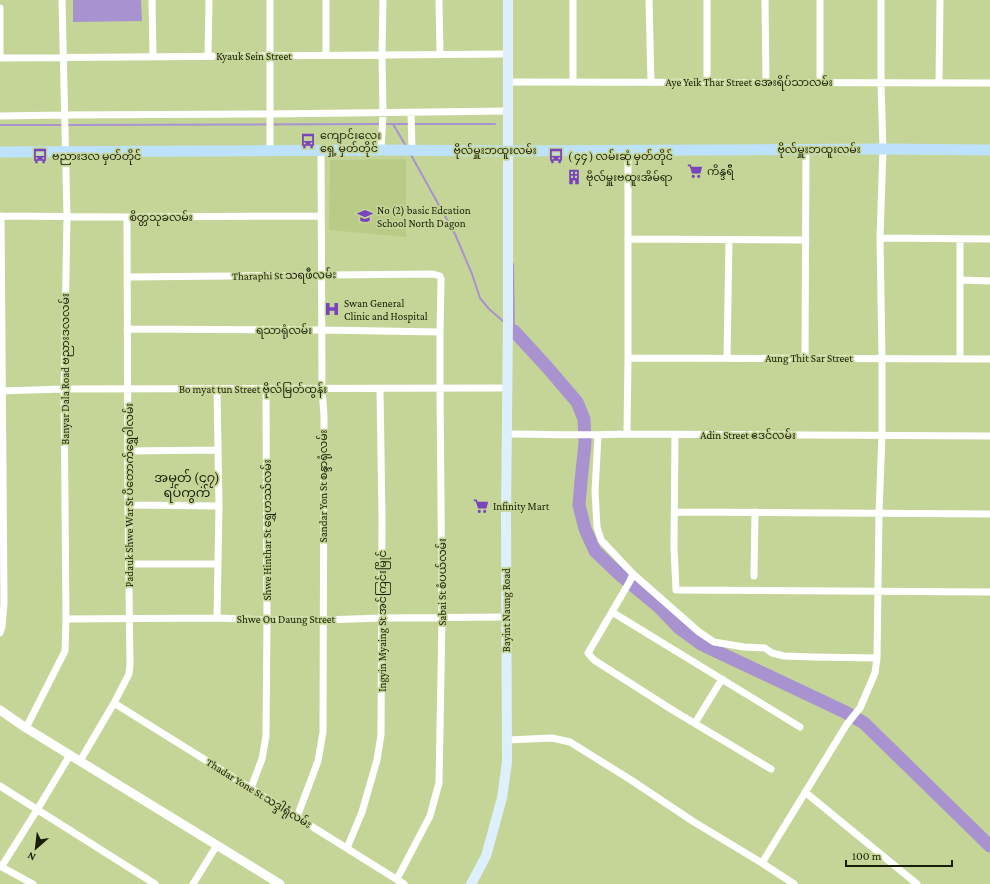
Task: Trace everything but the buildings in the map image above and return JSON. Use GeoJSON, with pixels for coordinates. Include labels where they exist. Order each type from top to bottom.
{"type":"FeatureCollection","features":[{"type":"Feature","properties":{"kind":"main road","name":"Bayint Naung Road"},"geometry":{"type":"LineString","coordinates":[[471,884],[486,856],[502,798],[507,762],[508,0]]}},
{"type":"Feature","properties":{"kind":"main road","name":"ဗိုလ်မှူးဘထူးလမ်း"},"geometry":{"type":"LineString","coordinates":[[0,152],[381,150],[412,145],[507,151],[806,149],[990,150]]}},
{"type":"Feature","properties":{"kind":"street","name":"Banyar Dala Road ဗညားဒလလမ်း"},"geometry":{"type":"LineString","coordinates":[[26,728],[65,651],[64,389],[67,216],[62,0]]}},
{"type":"Feature","properties":{"kind":"street"},"geometry":{"type":"LineString","coordinates":[[152,0],[153,57]]}},
{"type":"Feature","properties":{"kind":"street"},"geometry":{"type":"LineString","coordinates":[[208,56],[209,0]]}},
{"type":"Feature","properties":{"kind":"street"},"geometry":{"type":"LineString","coordinates":[[270,0],[270,150]]}},
{"type":"Feature","properties":{"kind":"street"},"geometry":{"type":"LineString","coordinates":[[326,0],[326,55]]}},
{"type":"Feature","properties":{"kind":"street"},"geometry":{"type":"LineString","coordinates":[[381,150],[383,0]]}},
{"type":"Feature","properties":{"kind":"street"},"geometry":{"type":"LineString","coordinates":[[439,0],[440,54]]}},
{"type":"Feature","properties":{"kind":"street"},"geometry":{"type":"LineString","coordinates":[[573,0],[573,82]]}},
{"type":"Feature","properties":{"kind":"street"},"geometry":{"type":"LineString","coordinates":[[649,0],[651,82]]}},
{"type":"Feature","properties":{"kind":"street"},"geometry":{"type":"LineString","coordinates":[[707,0],[707,82]]}},
{"type":"Feature","properties":{"kind":"street"},"geometry":{"type":"LineString","coordinates":[[765,0],[766,82]]}},
{"type":"Feature","properties":{"kind":"street"},"geometry":{"type":"LineString","coordinates":[[820,0],[820,83]]}},
{"type":"Feature","properties":{"kind":"street"},"geometry":{"type":"LineString","coordinates":[[762,863],[847,724],[860,708],[875,673],[877,658],[879,591],[879,513],[882,435],[880,238],[883,149],[881,0]]}},
{"type":"Feature","properties":{"kind":"street"},"geometry":{"type":"LineString","coordinates":[[939,83],[940,0]]}},
{"type":"Feature","properties":{"kind":"street"},"geometry":{"type":"LineString","coordinates":[[0,8],[0,58]]}},
{"type":"Feature","properties":{"kind":"street","name":"Kyauk Sein Street"},"geometry":{"type":"LineString","coordinates":[[0,58],[508,54]]}},
{"type":"Feature","properties":{"kind":"street","name":"Aye Yeik Thar Street အေးရိပ်သာလမ်း"},"geometry":{"type":"LineString","coordinates":[[508,82],[990,83]]}},
{"type":"Feature","properties":{"kind":"street"},"geometry":{"type":"LineString","coordinates":[[0,116],[270,114],[382,116],[507,111]]}},
{"type":"Feature","properties":{"kind":"street"},"geometry":{"type":"LineString","coordinates":[[412,115],[412,145]]}},
{"type":"Feature","properties":{"kind":"street"},"geometry":{"type":"LineString","coordinates":[[805,358],[806,149]]}},
{"type":"Feature","properties":{"kind":"street","name":"Sandar Yon St စန္ဒာရုံလမ်း"},"geometry":{"type":"LineString","coordinates":[[297,818],[318,761],[323,732],[324,416],[322,389],[321,150]]}},
{"type":"Feature","properties":{"kind":"street"},"geometry":{"type":"LineString","coordinates":[[627,434],[628,150]]}},
{"type":"Feature","properties":{"kind":"street"},"geometry":{"type":"LineString","coordinates":[[0,216],[4,603],[1,629]]}},
{"type":"Feature","properties":{"kind":"street","name":"စိတ္တသုခလမ်း"},"geometry":{"type":"LineString","coordinates":[[0,216],[321,216]]}},
{"type":"Feature","properties":{"kind":"street","name":"Padauk Shwe War St ပိတောက်ရွှေဝါလမ်း"},"geometry":{"type":"LineString","coordinates":[[80,761],[114,703],[129,674],[130,665],[127,217]]}},
{"type":"Feature","properties":{"kind":"street"},"geometry":{"type":"LineString","coordinates":[[880,238],[990,239]]}},
{"type":"Feature","properties":{"kind":"street"},"geometry":{"type":"LineString","coordinates":[[960,239],[960,359]]}},
{"type":"Feature","properties":{"kind":"street"},"geometry":{"type":"LineString","coordinates":[[628,240],[806,240]]}},
{"type":"Feature","properties":{"kind":"street"},"geometry":{"type":"LineString","coordinates":[[727,358],[729,240]]}},
{"type":"Feature","properties":{"kind":"street","name":"Tharaphi St သရဖီလမ်း"},"geometry":{"type":"LineString","coordinates":[[127,277],[321,274],[433,274],[440,276]]}},
{"type":"Feature","properties":{"kind":"street","name":"Sabai St စံပယ်လမ်း"},"geometry":{"type":"LineString","coordinates":[[397,880],[430,816],[439,783],[442,618],[440,276]]}},
{"type":"Feature","properties":{"kind":"street"},"geometry":{"type":"LineString","coordinates":[[960,280],[990,281]]}},
{"type":"Feature","properties":{"kind":"street","name":"ရသာရုံလမ်း"},"geometry":{"type":"LineString","coordinates":[[127,329],[440,332]]}},
{"type":"Feature","properties":{"kind":"street","name":"Aung Thit Sar Street"},"geometry":{"type":"LineString","coordinates":[[628,358],[990,359]]}},
{"type":"Feature","properties":{"kind":"street","name":"Bo myat tun Street ဗိုလ်မြတ်ထွန်း"},"geometry":{"type":"LineString","coordinates":[[1,391],[64,389],[507,388]]}},
{"type":"Feature","properties":{"kind":"street"},"geometry":{"type":"LineString","coordinates":[[217,389],[219,506],[217,618]]}},
{"type":"Feature","properties":{"kind":"street","name":"Shwe Hinthar St ရွှေဟဿ်လမ်း"},"geometry":{"type":"LineString","coordinates":[[251,788],[262,760],[266,736],[266,389]]}},
{"type":"Feature","properties":{"kind":"street","name":"Ingyin Myaing St အင်ကြင်းမြိုင်"},"geometry":{"type":"LineString","coordinates":[[347,848],[362,812],[377,760],[381,735],[382,519],[380,389]]}},
{"type":"Feature","properties":{"kind":"street","name":"Adin Street ဧဒင်လမ်း"},"geometry":{"type":"LineString","coordinates":[[507,434],[990,436]]}},
{"type":"Feature","properties":{"kind":"street"},"geometry":{"type":"LineString","coordinates":[[675,434],[674,548],[676,590],[990,592]]}},
{"type":"Feature","properties":{"kind":"street"},"geometry":{"type":"LineString","coordinates":[[594,435],[597,527],[601,540],[631,578],[699,632],[714,642],[744,647],[765,648],[772,653],[784,656],[877,658]]}},
{"type":"Feature","properties":{"kind":"street"},"geometry":{"type":"LineString","coordinates":[[128,451],[218,450]]}},
{"type":"Feature","properties":{"kind":"street"},"geometry":{"type":"LineString","coordinates":[[128,506],[219,506]]}},
{"type":"Feature","properties":{"kind":"street"},"geometry":{"type":"LineString","coordinates":[[675,512],[990,514]]}},
{"type":"Feature","properties":{"kind":"street"},"geometry":{"type":"LineString","coordinates":[[754,576],[755,512]]}},
{"type":"Feature","properties":{"kind":"street"},"geometry":{"type":"LineString","coordinates":[[129,564],[218,564]]}},
{"type":"Feature","properties":{"kind":"street"},"geometry":{"type":"LineString","coordinates":[[631,578],[588,652],[590,656],[594,660],[771,769]]}},
{"type":"Feature","properties":{"kind":"street"},"geometry":{"type":"LineString","coordinates":[[612,612],[800,727]]}},
{"type":"Feature","properties":{"kind":"street","name":"Shwe Ou Daung Street"},"geometry":{"type":"LineString","coordinates":[[66,619],[217,618],[323,620],[506,617]]}},
{"type":"Feature","properties":{"kind":"street"},"geometry":{"type":"LineString","coordinates":[[695,723],[722,679]]}},
{"type":"Feature","properties":{"kind":"street","name":"Thadar Yone St သဒ္ဒါရုံလမ်း"},"geometry":{"type":"LineString","coordinates":[[114,703],[404,884]]}},
{"type":"Feature","properties":{"kind":"street"},"geometry":{"type":"LineString","coordinates":[[0,710],[26,728],[280,884]]}},
{"type":"Feature","properties":{"kind":"street"},"geometry":{"type":"LineString","coordinates":[[507,740],[552,738],[570,742],[794,884]]}},
{"type":"Feature","properties":{"kind":"street"},"geometry":{"type":"LineString","coordinates":[[32,884],[1,866],[70,755]]}},
{"type":"Feature","properties":{"kind":"street"},"geometry":{"type":"LineString","coordinates":[[0,786],[155,884]]}},
{"type":"Feature","properties":{"kind":"street"},"geometry":{"type":"LineString","coordinates":[[805,792],[917,884]]}},
{"type":"Feature","properties":{"kind":"street"},"geometry":{"type":"LineString","coordinates":[[193,884],[217,845]]}},
{"type":"Feature","properties":{"kind":"shaded area"},"geometry":{"type":"Polygon","coordinates":[[[73,0],[141,0],[142,21],[73,22],[73,0]]]}},
{"type":"Feature","properties":{"kind":"shaded area"},"geometry":{"type":"Polygon","coordinates":[[[406,159],[406,237],[329,230],[330,160],[406,159]]]}},
{"type":"Feature","properties":{"kind":"waterway"},"geometry":{"type":"LineString","coordinates":[[67,125],[380,124]]}},
{"type":"Feature","properties":{"kind":"waterway"},"geometry":{"type":"LineString","coordinates":[[385,124],[393,124],[406,146]]}},
{"type":"Feature","properties":{"kind":"waterway"},"geometry":{"type":"LineString","coordinates":[[393,124],[495,124]]}},
{"type":"Feature","properties":{"kind":"waterway"},"geometry":{"type":"LineString","coordinates":[[0,125],[62,125]]}},
{"type":"Feature","properties":{"kind":"waterway"},"geometry":{"type":"LineString","coordinates":[[411,155],[455,234],[472,274],[480,298],[489,309],[504,322]]}},
{"type":"Feature","properties":{"kind":"waterway"},"geometry":{"type":"LineString","coordinates":[[513,264],[514,331]]}},
{"type":"Feature","properties":{"kind":"waterway"},"geometry":{"type":"LineString","coordinates":[[514,331],[577,402],[584,419],[585,443],[579,505],[585,529],[595,551],[619,574],[659,607],[679,628],[701,644],[845,712],[864,723],[990,846]]}},
{"type":"Feature","properties":{"kind":"place","name":"ကျောင်းလေး ရှေ့ မှတ်တိုင်"},"geometry":{"type":"Point","coordinates":[308,141]}},
{"type":"Feature","properties":{"kind":"place","name":"ဗညားဒလ မှတ်တိုင်"},"geometry":{"type":"Point","coordinates":[40,156]}},
{"type":"Feature","properties":{"kind":"place","name":"( ၄၄ ) လမ်းဆုံ မှတ်တိုင်"},"geometry":{"type":"Point","coordinates":[556,156]}},
{"type":"Feature","properties":{"kind":"place","name":"ကိန္ဒရီ"},"geometry":{"type":"Point","coordinates":[695,171]}},
{"type":"Feature","properties":{"kind":"place","name":"ဗိုလ်မှူးဗထူးအိမ်ရာ"},"geometry":{"type":"Point","coordinates":[574,177]}},
{"type":"Feature","properties":{"kind":"place","name":"No (2) basic Edcation School North Dagon"},"geometry":{"type":"Point","coordinates":[365,216]}},
{"type":"Feature","properties":{"kind":"place","name":"Swan General Clinic and Hospital"},"geometry":{"type":"Point","coordinates":[332,309]}},
{"type":"Feature","properties":{"kind":"place","name":"Infinity Mart"},"geometry":{"type":"Point","coordinates":[481,506]}},
{"type":"Feature","properties":{"kind":"district","name":"အမှတ် (၄၇) ရပ်ကွက်"},"geometry":{"type":"Point","coordinates":[187,484]}}]}
